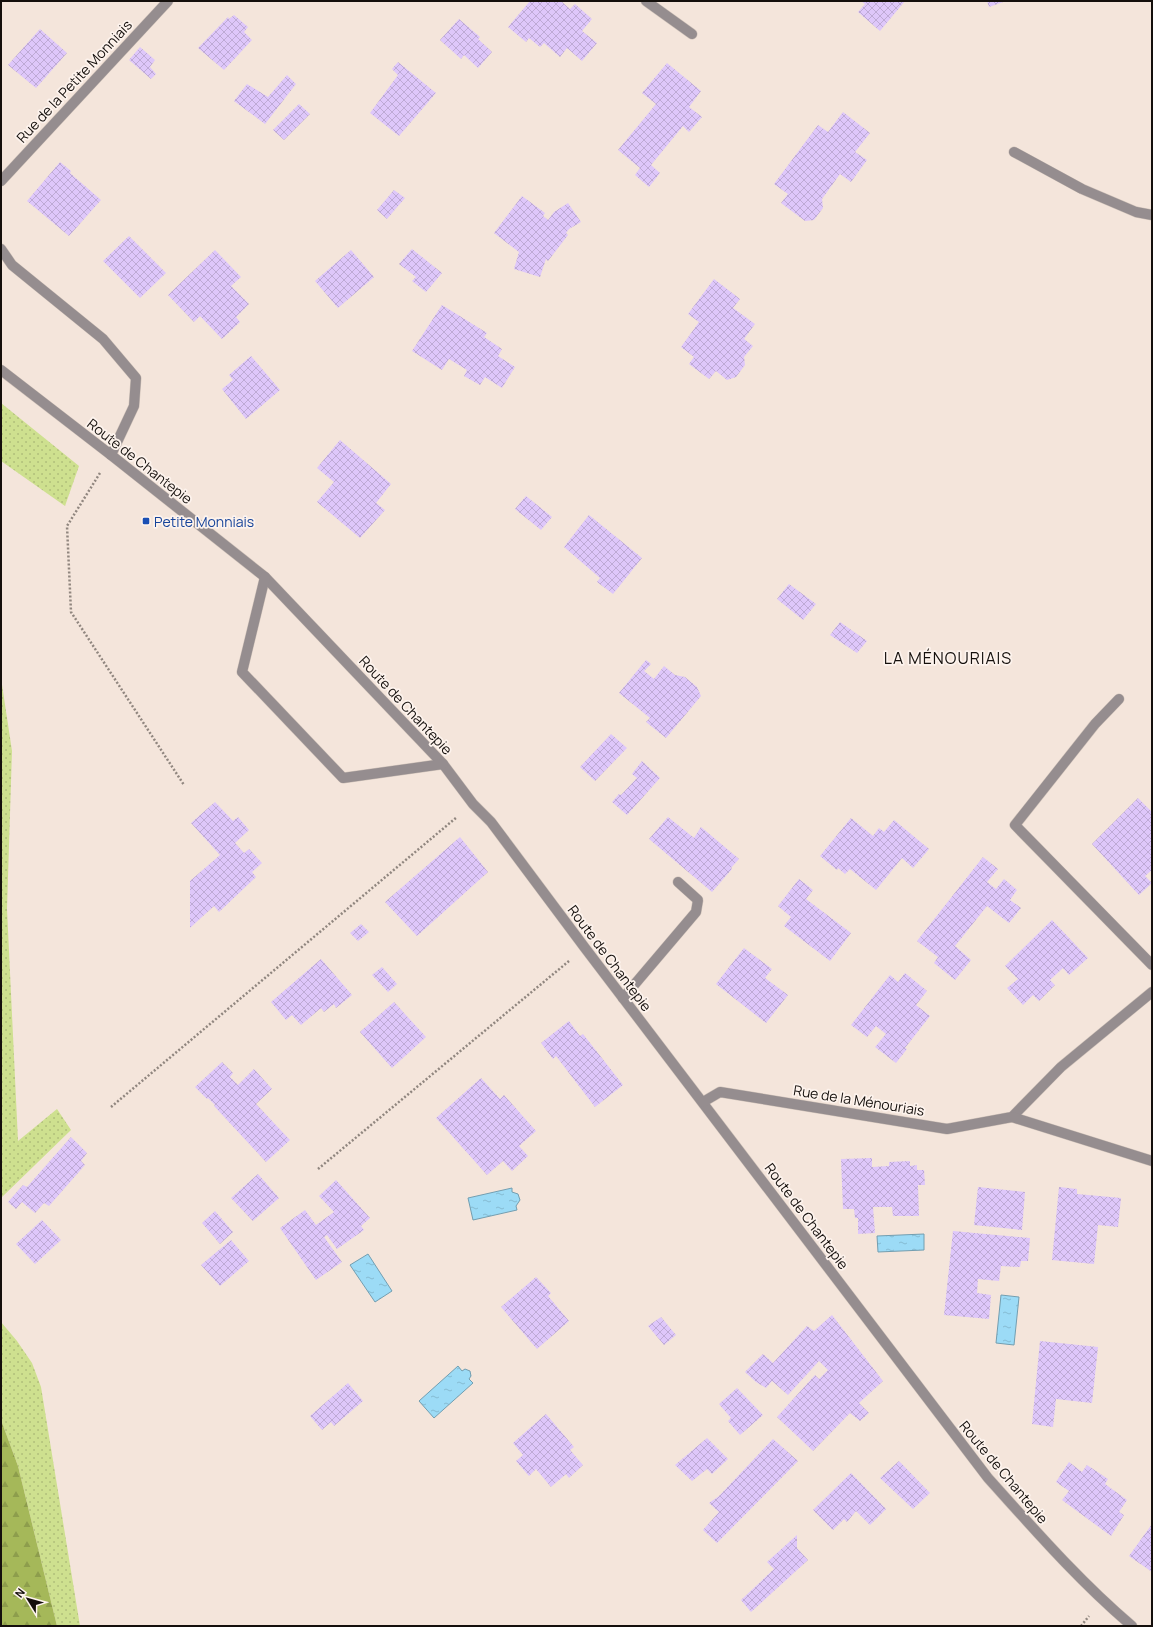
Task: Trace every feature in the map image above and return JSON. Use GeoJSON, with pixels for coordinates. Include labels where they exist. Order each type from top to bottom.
{"type":"FeatureCollection","features":[{"type":"Feature","properties":{"kind":"street","name":"Rue de la Petite Monniais"},"geometry":{"type":"LineString","coordinates":[[1,181],[168,1]]}},
{"type":"Feature","properties":{"kind":"street"},"geometry":{"type":"LineString","coordinates":[[646,1],[692,34]]}},
{"type":"Feature","properties":{"kind":"street"},"geometry":{"type":"LineString","coordinates":[[1014,152],[1082,189],[1136,212],[1152,215]]}},
{"type":"Feature","properties":{"kind":"street"},"geometry":{"type":"LineString","coordinates":[[1,249],[12,265],[103,339],[136,378],[134,406],[111,455]]}},
{"type":"Feature","properties":{"kind":"street","name":"Route de Chantepie"},"geometry":{"type":"LineString","coordinates":[[1,370],[265,577],[443,764],[473,804],[491,822],[584,948],[703,1102],[988,1478],[1059,1557],[1101,1599],[1132,1626]]}},
{"type":"Feature","properties":{"kind":"street"},"geometry":{"type":"LineString","coordinates":[[265,577],[242,672],[343,778],[443,764]]}},
{"type":"Feature","properties":{"kind":"street"},"geometry":{"type":"LineString","coordinates":[[1119,699],[1095,724],[1015,825],[1152,965]]}},
{"type":"Feature","properties":{"kind":"street"},"geometry":{"type":"LineString","coordinates":[[623,998],[696,912],[698,900],[678,882]]}},
{"type":"Feature","properties":{"kind":"street"},"geometry":{"type":"LineString","coordinates":[[1012,1117],[1061,1067],[1152,992]]}},
{"type":"Feature","properties":{"kind":"street","name":"Rue de la Ménouriais"},"geometry":{"type":"LineString","coordinates":[[703,1102],[720,1092],[947,1129],[1012,1117],[1152,1161]]}},
{"type":"Feature","properties":{"kind":"path"},"geometry":{"type":"LineString","coordinates":[[111,455],[67,526],[71,612],[184,785]]}},
{"type":"Feature","properties":{"kind":"path"},"geometry":{"type":"LineString","coordinates":[[110,1107],[473,804]]}},
{"type":"Feature","properties":{"kind":"path"},"geometry":{"type":"LineString","coordinates":[[318,1169],[584,948]]}},
{"type":"Feature","properties":{"kind":"green space"},"geometry":{"type":"Polygon","coordinates":[[[1,403],[79,466],[65,506],[1,461],[1,403]]]}},
{"type":"Feature","properties":{"kind":"green space"},"geometry":{"type":"Polygon","coordinates":[[[1,678],[12,751],[7,909],[18,1141],[57,1109],[71,1130],[1,1198],[1,678]]]}},
{"type":"Feature","properties":{"kind":"green space"},"geometry":{"type":"Polygon","coordinates":[[[1,1322],[17,1341],[32,1363],[41,1387],[80,1626],[57,1626],[18,1466],[1,1420],[1,1322]]]}},
{"type":"Feature","properties":{"kind":"green space"},"geometry":{"type":"Polygon","coordinates":[[[1,1420],[18,1466],[57,1626],[1,1626],[1,1420]]]}},
{"type":"Feature","properties":{"kind":"water"},"geometry":{"type":"Polygon","coordinates":[[[512,1188],[512,1192],[518,1194],[520,1200],[516,1206],[517,1210],[473,1220],[468,1198],[512,1188]]]}},
{"type":"Feature","properties":{"kind":"water"},"geometry":{"type":"Polygon","coordinates":[[[924,1234],[924,1250],[878,1252],[877,1236],[924,1234]]]}},
{"type":"Feature","properties":{"kind":"water"},"geometry":{"type":"Polygon","coordinates":[[[368,1254],[392,1291],[375,1302],[350,1265],[368,1254]]]}},
{"type":"Feature","properties":{"kind":"water"},"geometry":{"type":"Polygon","coordinates":[[[1001,1295],[1019,1297],[1014,1345],[996,1343],[1001,1295]]]}},
{"type":"Feature","properties":{"kind":"water"},"geometry":{"type":"Polygon","coordinates":[[[458,1366],[462,1371],[465,1369],[470,1371],[471,1376],[469,1379],[473,1383],[434,1418],[419,1401],[458,1366]]]}},
{"type":"Feature","properties":{"kind":"building"},"geometry":{"type":"Polygon","coordinates":[[[530,1],[561,1],[570,9],[575,4],[592,19],[582,31],[597,43],[582,61],[567,48],[560,57],[544,43],[540,47],[529,38],[526,42],[508,27],[530,1]]]}},
{"type":"Feature","properties":{"kind":"building"},"geometry":{"type":"Polygon","coordinates":[[[861,1],[905,1],[880,31],[858,12],[865,4],[861,1]]]}},
{"type":"Feature","properties":{"kind":"building"},"geometry":{"type":"Polygon","coordinates":[[[987,1],[1006,1],[989,7],[987,1]]]}},
{"type":"Feature","properties":{"kind":"building"},"geometry":{"type":"Polygon","coordinates":[[[234,15],[248,27],[244,32],[252,40],[224,70],[198,48],[228,17],[229,19],[234,15]]]}},
{"type":"Feature","properties":{"kind":"building"},"geometry":{"type":"Polygon","coordinates":[[[459,19],[480,37],[478,39],[492,52],[478,68],[464,55],[461,59],[440,40],[459,19]]]}},
{"type":"Feature","properties":{"kind":"building"},"geometry":{"type":"Polygon","coordinates":[[[40,29],[67,53],[36,88],[8,65],[40,29]]]}},
{"type":"Feature","properties":{"kind":"building"},"geometry":{"type":"Polygon","coordinates":[[[140,47],[155,60],[150,67],[156,74],[151,79],[129,60],[140,47]]]}},
{"type":"Feature","properties":{"kind":"building"},"geometry":{"type":"Polygon","coordinates":[[[398,62],[436,93],[399,136],[370,113],[398,75],[392,69],[398,62]]]}},
{"type":"Feature","properties":{"kind":"building"},"geometry":{"type":"Polygon","coordinates":[[[667,63],[701,91],[689,107],[702,117],[689,132],[683,126],[651,165],[660,173],[649,187],[635,175],[640,168],[618,150],[656,104],[642,93],[667,63]]]}},
{"type":"Feature","properties":{"kind":"building"},"geometry":{"type":"Polygon","coordinates":[[[287,75],[296,84],[265,124],[234,101],[247,84],[268,97],[287,75]]]}},
{"type":"Feature","properties":{"kind":"building"},"geometry":{"type":"Polygon","coordinates":[[[299,104],[310,114],[284,140],[273,130],[299,104]]]}},
{"type":"Feature","properties":{"kind":"building"},"geometry":{"type":"Polygon","coordinates":[[[843,112],[870,133],[855,152],[867,160],[851,182],[840,174],[822,199],[823,208],[814,220],[805,221],[781,203],[788,194],[774,184],[818,125],[828,132],[843,112]]]}},
{"type":"Feature","properties":{"kind":"building"},"geometry":{"type":"Polygon","coordinates":[[[60,162],[71,171],[70,173],[101,200],[69,236],[27,201],[60,162]]]}},
{"type":"Feature","properties":{"kind":"building"},"geometry":{"type":"Polygon","coordinates":[[[394,190],[405,198],[387,219],[377,210],[394,190]]]}},
{"type":"Feature","properties":{"kind":"building"},"geometry":{"type":"Polygon","coordinates":[[[522,196],[545,213],[543,216],[548,220],[554,212],[568,203],[581,222],[569,229],[566,233],[568,235],[548,261],[546,259],[540,277],[514,269],[519,252],[494,233],[522,196]]]}},
{"type":"Feature","properties":{"kind":"building"},"geometry":{"type":"Polygon","coordinates":[[[129,236],[166,273],[140,298],[103,261],[129,236]]]}},
{"type":"Feature","properties":{"kind":"building"},"geometry":{"type":"Polygon","coordinates":[[[412,249],[442,273],[426,292],[412,281],[416,277],[399,264],[412,249]]]}},
{"type":"Feature","properties":{"kind":"building"},"geometry":{"type":"Polygon","coordinates":[[[215,250],[241,277],[231,286],[249,304],[236,317],[240,322],[222,339],[200,316],[194,322],[168,295],[215,250]]]}},
{"type":"Feature","properties":{"kind":"building"},"geometry":{"type":"Polygon","coordinates":[[[351,250],[374,277],[338,308],[315,281],[351,250]]]}},
{"type":"Feature","properties":{"kind":"building"},"geometry":{"type":"Polygon","coordinates":[[[714,279],[740,299],[733,308],[755,324],[744,339],[753,346],[744,357],[745,365],[736,377],[727,380],[716,371],[709,379],[689,364],[694,357],[681,347],[699,322],[688,314],[714,279]]]}},
{"type":"Feature","properties":{"kind":"building"},"geometry":{"type":"Polygon","coordinates":[[[442,305],[487,333],[484,337],[502,349],[498,356],[515,367],[502,388],[485,377],[480,385],[464,376],[467,370],[449,359],[442,370],[412,351],[442,305]]]}},
{"type":"Feature","properties":{"kind":"building"},"geometry":{"type":"Polygon","coordinates":[[[251,356],[280,390],[246,419],[222,389],[233,380],[229,375],[251,356]]]}},
{"type":"Feature","properties":{"kind":"building"},"geometry":{"type":"Polygon","coordinates":[[[340,440],[391,484],[376,503],[385,510],[360,538],[317,502],[334,482],[317,468],[340,440]]]}},
{"type":"Feature","properties":{"kind":"building"},"geometry":{"type":"Polygon","coordinates":[[[526,496],[552,517],[541,530],[515,509],[526,496]]]}},
{"type":"Feature","properties":{"kind":"building"},"geometry":{"type":"Polygon","coordinates":[[[589,515],[642,558],[613,594],[597,582],[600,578],[564,547],[589,515]]]}},
{"type":"Feature","properties":{"kind":"building"},"geometry":{"type":"Polygon","coordinates":[[[789,584],[816,604],[803,620],[777,599],[789,584]]]}},
{"type":"Feature","properties":{"kind":"building"},"geometry":{"type":"Polygon","coordinates":[[[840,622],[867,641],[857,653],[830,635],[840,622]]]}},
{"type":"Feature","properties":{"kind":"building"},"geometry":{"type":"Polygon","coordinates":[[[646,660],[651,664],[644,671],[654,679],[664,666],[675,675],[685,677],[697,687],[701,696],[666,738],[646,722],[650,718],[619,693],[646,660]]]}},
{"type":"Feature","properties":{"kind":"building"},"geometry":{"type":"Polygon","coordinates":[[[611,734],[627,748],[595,781],[580,767],[611,734]]]}},
{"type":"Feature","properties":{"kind":"building"},"geometry":{"type":"Polygon","coordinates":[[[642,761],[660,778],[627,815],[612,802],[637,778],[632,774],[642,761]]]}},
{"type":"Feature","properties":{"kind":"building"},"geometry":{"type":"Polygon","coordinates":[[[1138,798],[1152,812],[1152,870],[1145,876],[1152,883],[1139,895],[1092,844],[1138,798]]]}},
{"type":"Feature","properties":{"kind":"building"},"geometry":{"type":"Polygon","coordinates":[[[215,802],[233,821],[238,817],[249,830],[235,843],[244,853],[249,849],[262,863],[252,872],[256,877],[219,912],[214,906],[190,928],[190,881],[220,855],[191,823],[215,802]]]}},
{"type":"Feature","properties":{"kind":"building"},"geometry":{"type":"Polygon","coordinates":[[[668,817],[694,838],[701,827],[739,859],[712,892],[649,839],[668,817]]]}},
{"type":"Feature","properties":{"kind":"building"},"geometry":{"type":"Polygon","coordinates":[[[851,818],[873,836],[879,828],[884,832],[894,820],[929,849],[913,868],[902,858],[876,890],[850,869],[845,874],[838,868],[837,870],[820,856],[851,818]]]}},
{"type":"Feature","properties":{"kind":"building"},"geometry":{"type":"Polygon","coordinates":[[[460,837],[488,872],[417,936],[385,902],[460,837]]]}},
{"type":"Feature","properties":{"kind":"building"},"geometry":{"type":"Polygon","coordinates":[[[983,857],[998,869],[987,882],[996,889],[1004,879],[1017,890],[1010,900],[1021,908],[1009,923],[987,906],[955,946],[971,960],[955,980],[934,963],[938,957],[917,941],[983,857]]]}},
{"type":"Feature","properties":{"kind":"building"},"geometry":{"type":"Polygon","coordinates":[[[799,879],[813,890],[806,899],[851,933],[830,961],[784,926],[791,917],[778,906],[799,879]]]}},
{"type":"Feature","properties":{"kind":"building"},"geometry":{"type":"Polygon","coordinates":[[[1052,920],[1088,958],[1069,975],[1063,968],[1050,980],[1055,985],[1039,1001],[1033,995],[1023,1005],[1007,988],[1018,979],[1005,966],[1052,920]]]}},
{"type":"Feature","properties":{"kind":"building"},"geometry":{"type":"Polygon","coordinates":[[[361,924],[369,932],[358,941],[350,933],[361,924]]]}},
{"type":"Feature","properties":{"kind":"building"},"geometry":{"type":"Polygon","coordinates":[[[744,948],[772,969],[765,978],[788,995],[766,1023],[716,984],[744,948]]]}},
{"type":"Feature","properties":{"kind":"building"},"geometry":{"type":"Polygon","coordinates":[[[321,959],[352,995],[336,1008],[334,1004],[324,1012],[321,1008],[301,1025],[292,1015],[286,1020],[271,1002],[321,959]]]}},
{"type":"Feature","properties":{"kind":"building"},"geometry":{"type":"Polygon","coordinates":[[[382,967],[397,984],[388,992],[372,975],[382,967]]]}},
{"type":"Feature","properties":{"kind":"building"},"geometry":{"type":"Polygon","coordinates":[[[905,973],[927,991],[916,1005],[930,1016],[905,1048],[907,1049],[896,1063],[875,1047],[886,1034],[876,1026],[867,1037],[851,1025],[890,975],[898,982],[905,973]]]}},
{"type":"Feature","properties":{"kind":"building"},"geometry":{"type":"Polygon","coordinates":[[[394,1002],[426,1037],[392,1068],[360,1032],[394,1002]]]}},
{"type":"Feature","properties":{"kind":"building"},"geometry":{"type":"Polygon","coordinates":[[[569,1021],[580,1036],[583,1034],[623,1085],[595,1107],[556,1056],[553,1059],[541,1043],[569,1021]]]}},
{"type":"Feature","properties":{"kind":"building"},"geometry":{"type":"Polygon","coordinates":[[[222,1062],[233,1073],[230,1077],[238,1085],[254,1069],[272,1089],[256,1104],[290,1140],[266,1162],[214,1106],[215,1105],[195,1087],[222,1062]]]}},
{"type":"Feature","properties":{"kind":"building"},"geometry":{"type":"Polygon","coordinates":[[[481,1078],[500,1099],[504,1095],[536,1131],[519,1146],[528,1156],[512,1171],[503,1161],[487,1175],[436,1118],[481,1078]]]}},
{"type":"Feature","properties":{"kind":"building"},"geometry":{"type":"Polygon","coordinates":[[[71,1137],[87,1153],[81,1161],[85,1165],[49,1206],[44,1203],[35,1213],[22,1202],[16,1209],[8,1202],[23,1185],[27,1187],[71,1137]]]}},
{"type":"Feature","properties":{"kind":"building"},"geometry":{"type":"Polygon","coordinates":[[[872,1158],[872,1167],[889,1166],[889,1162],[910,1161],[910,1166],[917,1165],[917,1170],[924,1170],[925,1185],[918,1185],[919,1216],[893,1216],[892,1207],[873,1207],[875,1233],[858,1234],[858,1218],[855,1218],[854,1209],[843,1209],[841,1159],[872,1158]]]}},
{"type":"Feature","properties":{"kind":"building"},"geometry":{"type":"Polygon","coordinates":[[[258,1174],[279,1198],[253,1221],[231,1198],[258,1174]]]}},
{"type":"Feature","properties":{"kind":"building"},"geometry":{"type":"Polygon","coordinates":[[[336,1180],[370,1218],[361,1226],[364,1230],[337,1249],[327,1235],[324,1237],[342,1262],[316,1280],[280,1228],[305,1210],[316,1225],[334,1212],[319,1196],[336,1180]]]}},
{"type":"Feature","properties":{"kind":"building"},"geometry":{"type":"Polygon","coordinates":[[[978,1187],[1025,1192],[1022,1230],[974,1225],[978,1187]]]}},
{"type":"Feature","properties":{"kind":"building"},"geometry":{"type":"Polygon","coordinates":[[[1059,1187],[1077,1189],[1077,1194],[1121,1198],[1118,1227],[1098,1225],[1094,1264],[1052,1260],[1059,1187]]]}},
{"type":"Feature","properties":{"kind":"building"},"geometry":{"type":"Polygon","coordinates":[[[215,1211],[233,1232],[220,1244],[202,1223],[215,1211]]]}},
{"type":"Feature","properties":{"kind":"building"},"geometry":{"type":"Polygon","coordinates":[[[42,1220],[61,1240],[35,1264],[16,1244],[42,1220]]]}},
{"type":"Feature","properties":{"kind":"building"},"geometry":{"type":"Polygon","coordinates":[[[953,1231],[1030,1238],[1028,1261],[1021,1261],[1020,1267],[1001,1266],[999,1281],[978,1279],[977,1293],[991,1295],[989,1319],[944,1315],[953,1231]]]}},
{"type":"Feature","properties":{"kind":"building"},"geometry":{"type":"Polygon","coordinates":[[[231,1240],[249,1261],[220,1286],[201,1265],[231,1240]]]}},
{"type":"Feature","properties":{"kind":"building"},"geometry":{"type":"Polygon","coordinates":[[[536,1277],[551,1293],[548,1296],[569,1321],[537,1349],[501,1307],[536,1277]]]}},
{"type":"Feature","properties":{"kind":"building"},"geometry":{"type":"Polygon","coordinates":[[[832,1315],[883,1381],[859,1403],[869,1413],[860,1421],[850,1413],[813,1451],[777,1417],[815,1375],[819,1379],[828,1370],[819,1361],[788,1395],[772,1381],[766,1388],[756,1382],[745,1372],[763,1354],[773,1363],[807,1326],[814,1331],[832,1315]]]}},
{"type":"Feature","properties":{"kind":"building"},"geometry":{"type":"Polygon","coordinates":[[[661,1317],[676,1335],[664,1345],[648,1326],[661,1317]]]}},
{"type":"Feature","properties":{"kind":"building"},"geometry":{"type":"Polygon","coordinates":[[[1040,1341],[1098,1347],[1092,1403],[1056,1399],[1053,1427],[1032,1424],[1040,1341]]]}},
{"type":"Feature","properties":{"kind":"building"},"geometry":{"type":"Polygon","coordinates":[[[348,1383],[363,1401],[334,1426],[331,1422],[322,1430],[310,1416],[348,1383]]]}},
{"type":"Feature","properties":{"kind":"building"},"geometry":{"type":"Polygon","coordinates":[[[737,1388],[763,1415],[740,1435],[728,1421],[731,1418],[719,1404],[737,1388]]]}},
{"type":"Feature","properties":{"kind":"building"},"geometry":{"type":"Polygon","coordinates":[[[546,1414],[574,1447],[570,1450],[583,1465],[569,1478],[566,1474],[551,1487],[536,1469],[529,1476],[516,1461],[523,1455],[513,1443],[546,1414]]]}},
{"type":"Feature","properties":{"kind":"building"},"geometry":{"type":"Polygon","coordinates":[[[707,1438],[728,1459],[712,1474],[707,1469],[692,1481],[675,1465],[707,1438]]]}},
{"type":"Feature","properties":{"kind":"building"},"geometry":{"type":"Polygon","coordinates":[[[773,1439],[798,1461],[717,1543],[703,1530],[719,1512],[709,1503],[719,1496],[773,1439]]]}},
{"type":"Feature","properties":{"kind":"building"},"geometry":{"type":"Polygon","coordinates":[[[899,1461],[930,1493],[913,1509],[880,1478],[899,1461]]]}},
{"type":"Feature","properties":{"kind":"building"},"geometry":{"type":"Polygon","coordinates":[[[1069,1462],[1082,1472],[1087,1465],[1108,1479],[1105,1484],[1127,1500],[1119,1512],[1124,1515],[1111,1536],[1062,1500],[1069,1491],[1056,1482],[1069,1462]]]}},
{"type":"Feature","properties":{"kind":"building"},"geometry":{"type":"Polygon","coordinates":[[[851,1473],[886,1509],[870,1525],[856,1511],[847,1522],[844,1519],[833,1530],[813,1510],[851,1473]]]}},
{"type":"Feature","properties":{"kind":"building"},"geometry":{"type":"Polygon","coordinates":[[[1152,1524],[1152,1572],[1129,1556],[1152,1524]]]}},
{"type":"Feature","properties":{"kind":"building"},"geometry":{"type":"Polygon","coordinates":[[[797,1535],[797,1548],[808,1560],[751,1612],[741,1600],[774,1569],[767,1562],[797,1535]]]}},
{"type":"Feature","properties":{"kind":"place","name":"Petite Monniais"},"geometry":{"type":"Point","coordinates":[146,521]}},
{"type":"Feature","properties":{"kind":"district","name":"LA MÉNOURIAIS"},"geometry":{"type":"Point","coordinates":[948,658]}}]}
